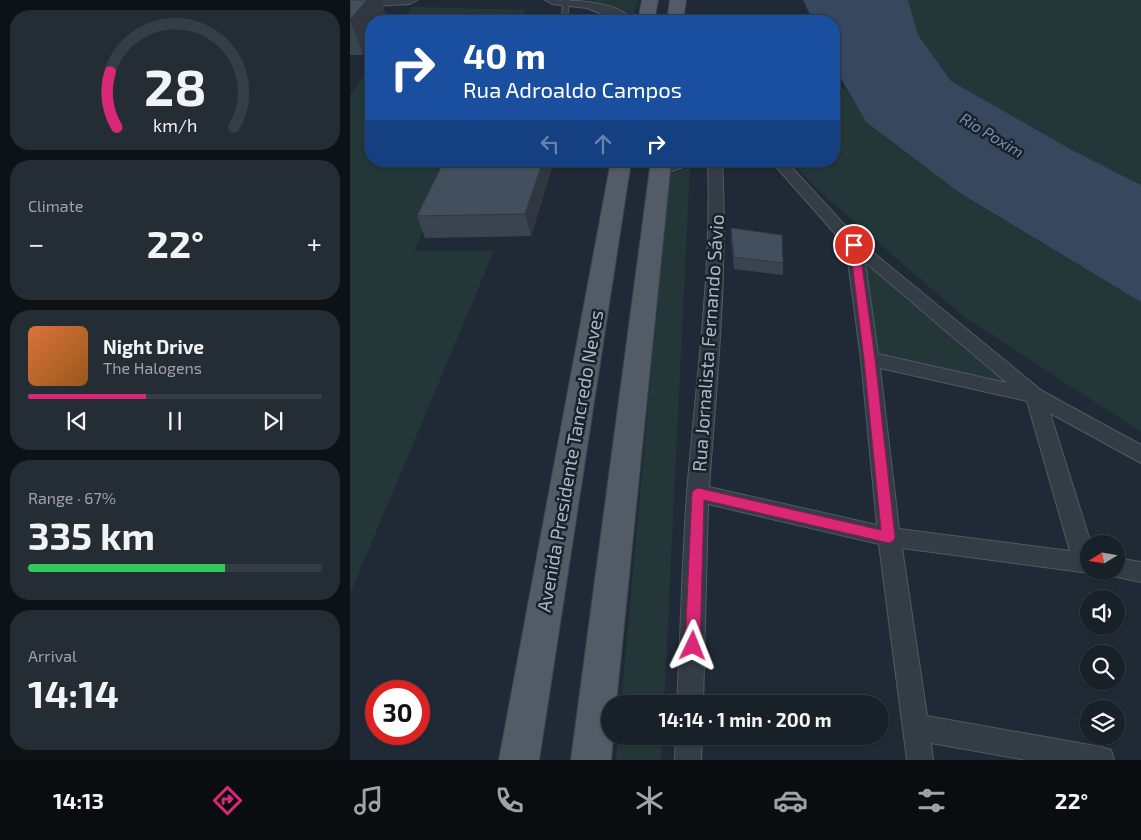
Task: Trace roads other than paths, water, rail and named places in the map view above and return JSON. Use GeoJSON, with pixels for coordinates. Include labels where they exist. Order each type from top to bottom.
{"type":"FeatureCollection","features":[{"type":"Feature","properties":{"kind":"main road"},"geometry":{"type":"LineString","coordinates":[[647,15],[650,0]]}},
{"type":"Feature","properties":{"kind":"main road"},"geometry":{"type":"LineString","coordinates":[[676,15],[678,0]]}},
{"type":"Feature","properties":{"kind":"main road","name":"Avenida Presidente Tancredo Neves"},"geometry":{"type":"LineString","coordinates":[[519,760],[620,167]]}},
{"type":"Feature","properties":{"kind":"main road"},"geometry":{"type":"LineString","coordinates":[[592,760],[669,167]]}},
{"type":"Feature","properties":{"kind":"street"},"geometry":{"type":"LineString","coordinates":[[350,4],[410,0]]}},
{"type":"Feature","properties":{"kind":"street"},"geometry":{"type":"LineString","coordinates":[[552,0],[567,0],[604,9],[616,15]]}},
{"type":"Feature","properties":{"kind":"street","name":"Rua Jornalista Fernando Sávio"},"geometry":{"type":"LineString","coordinates":[[690,695],[698,493],[716,258],[715,167]]}},
{"type":"Feature","properties":{"kind":"street"},"geometry":{"type":"LineString","coordinates":[[783,167],[854,245],[1035,396],[1141,455]]}},
{"type":"Feature","properties":{"kind":"street"},"geometry":{"type":"LineString","coordinates":[[854,245],[870,359],[889,537],[920,760]]}},
{"type":"Feature","properties":{"kind":"street"},"geometry":{"type":"LineString","coordinates":[[870,359],[1035,396]]}},
{"type":"Feature","properties":{"kind":"street"},"geometry":{"type":"LineString","coordinates":[[1035,396],[1080,540]]}},
{"type":"Feature","properties":{"kind":"street"},"geometry":{"type":"LineString","coordinates":[[698,493],[889,537],[1080,561]]}},
{"type":"Feature","properties":{"kind":"street"},"geometry":{"type":"LineString","coordinates":[[1125,569],[1141,572]]}},
{"type":"Feature","properties":{"kind":"street"},"geometry":{"type":"LineString","coordinates":[[915,727],[1101,760]]}},
{"type":"Feature","properties":{"kind":"street"},"geometry":{"type":"LineString","coordinates":[[688,760],[689,745]]}},
{"type":"Feature","properties":{"kind":"lane"},"geometry":{"type":"LineString","coordinates":[[566,15],[567,0]]}},
{"type":"Feature","properties":{"kind":"water","name":"Rio Poxim"},"geometry":{"type":"Polygon","coordinates":[[[803,0],[908,0],[918,35],[951,81],[1072,150],[1141,185],[1141,302],[960,193],[866,122],[840,76],[840,15],[810,15],[803,0]]]}}]}
